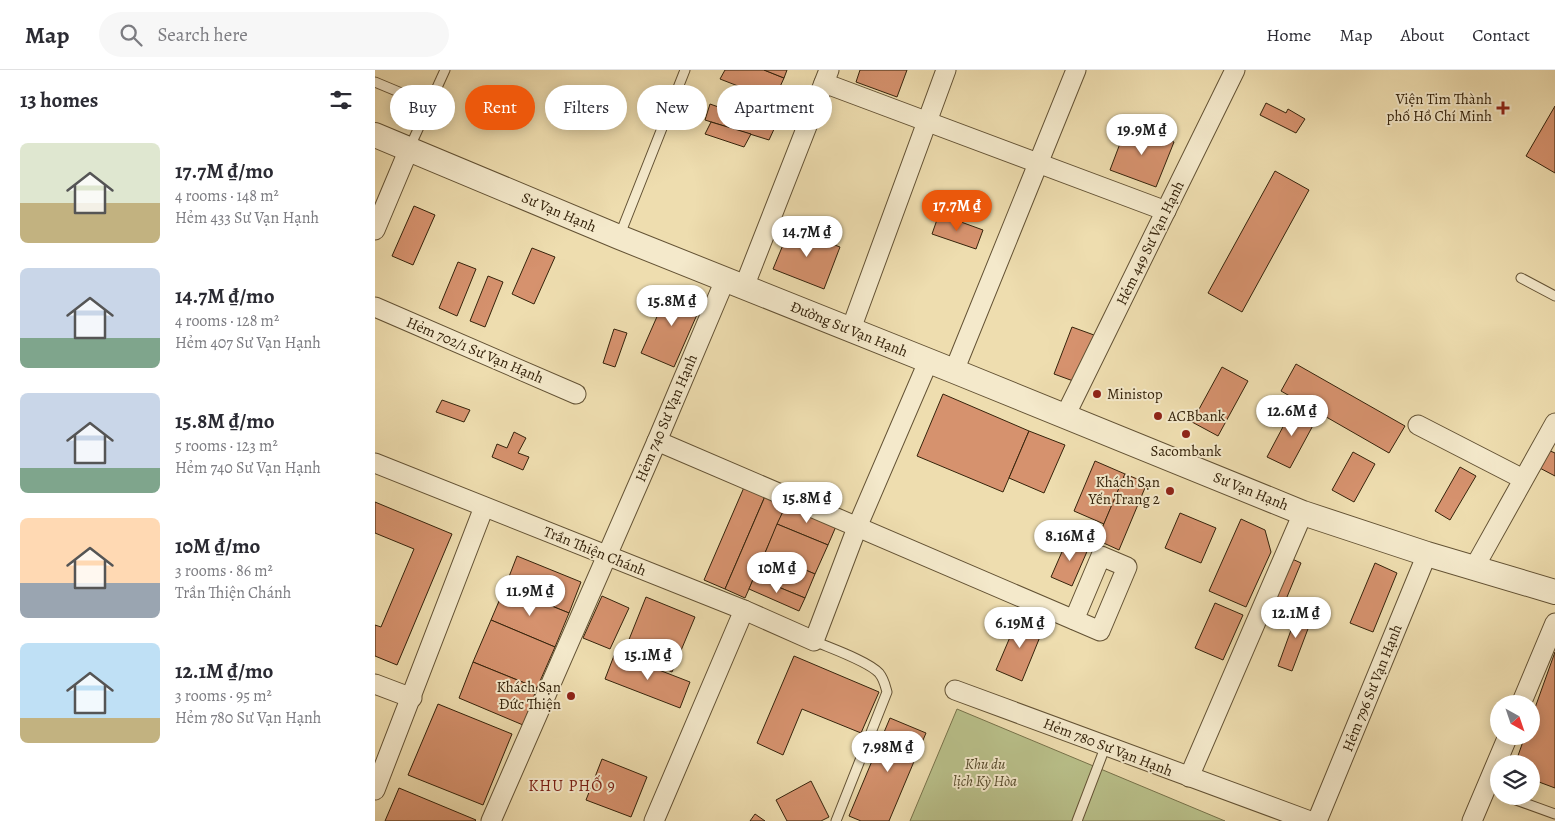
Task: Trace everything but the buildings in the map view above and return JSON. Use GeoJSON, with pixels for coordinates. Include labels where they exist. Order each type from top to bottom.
{"type":"FeatureCollection","features":[{"type":"Feature","properties":{"kind":"street"},"geometry":{"type":"LineString","coordinates":[[851,329],[946,70]]}},
{"type":"Feature","properties":{"kind":"street"},"geometry":{"type":"LineString","coordinates":[[954,371],[1076,70]]}},
{"type":"Feature","properties":{"kind":"street","name":"Hẻm 449 Sư Vạn Hạnh"},"geometry":{"type":"LineString","coordinates":[[1065,416],[1235,70]]}},
{"type":"Feature","properties":{"kind":"street"},"geometry":{"type":"LineString","coordinates":[[827,77],[926,121],[1166,212]]}},
{"type":"Feature","properties":{"kind":"street","name":"Hẻm 740 Sư Vạn Hạnh"},"geometry":{"type":"LineString","coordinates":[[491,821],[657,441],[734,283],[827,77]]}},
{"type":"Feature","properties":{"kind":"street","name":"Sư Vạn Hạnh"},"geometry":{"type":"LineString","coordinates":[[375,135],[619,238],[734,283]]}},
{"type":"Feature","properties":{"kind":"street"},"geometry":{"type":"LineString","coordinates":[[375,230],[409,149]]}},
{"type":"Feature","properties":{"kind":"street","name":"Đường Sư Vạn Hạnh"},"geometry":{"type":"LineString","coordinates":[[734,283],[954,371]]}},
{"type":"Feature","properties":{"kind":"street","name":"Hẻm 702/1 Sư Vạn Hạnh"},"geometry":{"type":"LineString","coordinates":[[375,307],[576,394]]}},
{"type":"Feature","properties":{"kind":"street"},"geometry":{"type":"LineString","coordinates":[[814,641],[858,526],[928,362]]}},
{"type":"Feature","properties":{"kind":"street","name":"Sư Vạn Hạnh"},"geometry":{"type":"LineString","coordinates":[[954,371],[1303,512],[1427,554],[1555,592]]}},
{"type":"Feature","properties":{"kind":"street"},"geometry":{"type":"LineString","coordinates":[[1418,425],[1523,479]]}},
{"type":"Feature","properties":{"kind":"street"},"geometry":{"type":"LineString","coordinates":[[1474,568],[1523,479],[1553,433]]}},
{"type":"Feature","properties":{"kind":"street"},"geometry":{"type":"LineString","coordinates":[[657,441],[1074,620]]}},
{"type":"Feature","properties":{"kind":"street","name":"Trần Thiện Chánh"},"geometry":{"type":"LineString","coordinates":[[375,463],[744,610],[814,641]]}},
{"type":"Feature","properties":{"kind":"street"},"geometry":{"type":"LineString","coordinates":[[375,790],[484,507]]}},
{"type":"Feature","properties":{"kind":"street","name":"Hẻm 780 Sư Vạn Hạnh"},"geometry":{"type":"LineString","coordinates":[[955,690],[1189,777],[1303,512]]}},
{"type":"Feature","properties":{"kind":"street","name":"Hẻm 796 Sư Vạn Hạnh"},"geometry":{"type":"LineString","coordinates":[[1317,821],[1427,554]]}},
{"type":"Feature","properties":{"kind":"street"},"geometry":{"type":"LineString","coordinates":[[654,821],[744,610]]}},
{"type":"Feature","properties":{"kind":"street"},"geometry":{"type":"LineString","coordinates":[[1525,695],[1555,623]]}},
{"type":"Feature","properties":{"kind":"street"},"geometry":{"type":"LineString","coordinates":[[375,684],[412,698]]}},
{"type":"Feature","properties":{"kind":"street"},"geometry":{"type":"LineString","coordinates":[[1472,821],[1489,790],[1505,745]]}},
{"type":"Feature","properties":{"kind":"street"},"geometry":{"type":"LineString","coordinates":[[1189,777],[1310,821]]}},
{"type":"Feature","properties":{"kind":"lane"},"geometry":{"type":"LineString","coordinates":[[439,85],[445,70]]}},
{"type":"Feature","properties":{"kind":"lane"},"geometry":{"type":"LineString","coordinates":[[619,238],[685,70]]}},
{"type":"Feature","properties":{"kind":"lane"},"geometry":{"type":"LineString","coordinates":[[375,82],[390,88]]}},
{"type":"Feature","properties":{"kind":"lane"},"geometry":{"type":"LineString","coordinates":[[409,149],[418,130]]}},
{"type":"Feature","properties":{"kind":"lane"},"geometry":{"type":"LineString","coordinates":[[1521,278],[1555,296]]}},
{"type":"Feature","properties":{"kind":"lane"},"geometry":{"type":"LineString","coordinates":[[814,641],[858,660],[877,672],[883,679],[887,692],[837,821]]}},
{"type":"Feature","properties":{"kind":"lane"},"geometry":{"type":"LineString","coordinates":[[1077,821],[1106,745]]}},
{"type":"Feature","properties":{"kind":"lane"},"geometry":{"type":"LineString","coordinates":[[1530,805],[1555,814]]}},
{"type":"Feature","properties":{"kind":"green space","name":"Khu du lịch Kỳ Hòa"},"geometry":{"type":"Polygon","coordinates":[[[957,709],[1225,821],[910,821],[957,709]]]}},
{"type":"Feature","properties":{"kind":"place","name":"Viện Tim Thành phố Hồ Chí Minh"},"geometry":{"type":"Point","coordinates":[1503,108]}},
{"type":"Feature","properties":{"kind":"place","name":"Ministop"},"geometry":{"type":"Point","coordinates":[1097,394]}},
{"type":"Feature","properties":{"kind":"place","name":"ACBbank"},"geometry":{"type":"Point","coordinates":[1158,416]}},
{"type":"Feature","properties":{"kind":"place","name":"Sacombank"},"geometry":{"type":"Point","coordinates":[1186,434]}},
{"type":"Feature","properties":{"kind":"place","name":"Khách Sạn Yến Trang 2"},"geometry":{"type":"Point","coordinates":[1170,491]}},
{"type":"Feature","properties":{"kind":"place","name":"Khách Sạn Đức Thiện"},"geometry":{"type":"Point","coordinates":[571,696]}},
{"type":"Feature","properties":{"kind":"district","name":"KHU PHỐ 9"},"geometry":{"type":"Point","coordinates":[572,785]}}]}
